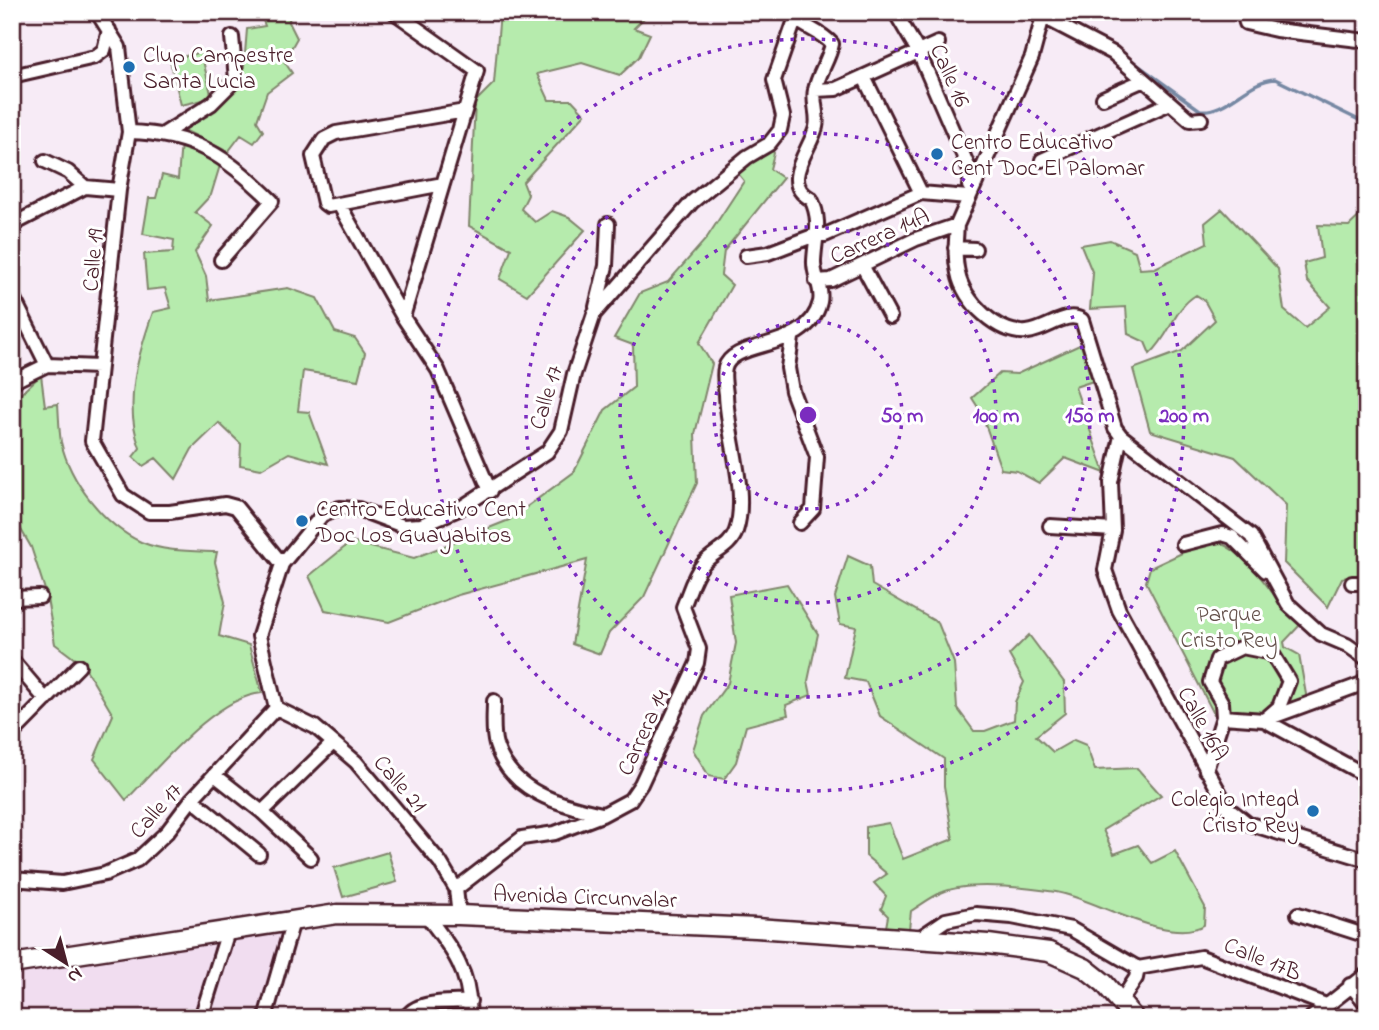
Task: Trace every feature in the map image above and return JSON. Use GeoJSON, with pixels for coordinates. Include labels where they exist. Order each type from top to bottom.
{"type":"FeatureCollection","features":[{"type":"Feature","properties":{"kind":"main road","name":"Avenida Circunvalar"},"geometry":{"type":"LineString","coordinates":[[12,964],[337,914],[459,915],[756,928],[988,944],[1049,952],[1085,968],[1121,1001],[1134,1018]]}},
{"type":"Feature","properties":{"kind":"street","name":"Calle 19"},"geometry":{"type":"LineString","coordinates":[[97,12],[119,47],[129,132],[119,190],[110,296],[99,367],[92,441],[124,495],[135,505],[149,512],[170,512],[225,504],[236,507],[282,564]]}},
{"type":"Feature","properties":{"kind":"street"},"geometry":{"type":"LineString","coordinates":[[394,12],[477,71],[402,317]]}},
{"type":"Feature","properties":{"kind":"street","name":"Calle 16"},"geometry":{"type":"LineString","coordinates":[[895,12],[919,53],[971,173],[968,197]]}},
{"type":"Feature","properties":{"kind":"street"},"geometry":{"type":"LineString","coordinates":[[1201,119],[1190,120],[1168,104],[1113,53],[1038,14],[1032,57],[957,225],[955,248],[958,276],[975,304],[997,325],[1016,332],[1049,328],[1065,317],[1076,316],[1082,320],[1115,428],[1121,436],[1251,536],[1269,574],[1288,604],[1321,634],[1347,645],[1367,659]]}},
{"type":"Feature","properties":{"kind":"street","name":"Calle 17"},"geometry":{"type":"LineString","coordinates":[[12,879],[62,883],[105,874],[137,860],[167,832],[192,799],[276,708],[259,635],[282,564],[322,514],[341,508],[358,509],[403,526],[421,525],[459,509],[547,452],[561,431],[574,374],[594,314],[692,202],[747,157],[769,144],[780,130],[783,117],[774,80],[792,16],[822,32],[832,44],[815,90],[817,121],[813,138],[798,167],[797,183],[817,209],[818,234],[814,264],[821,293],[819,305],[792,338]]}},
{"type":"Feature","properties":{"kind":"street"},"geometry":{"type":"LineString","coordinates":[[1245,18],[1276,30],[1367,41]]}},
{"type":"Feature","properties":{"kind":"street"},"geometry":{"type":"LineString","coordinates":[[12,76],[95,57],[104,50],[108,30]]}},
{"type":"Feature","properties":{"kind":"street"},"geometry":{"type":"LineString","coordinates":[[165,133],[211,104],[236,79],[232,37]]}},
{"type":"Feature","properties":{"kind":"street"},"geometry":{"type":"LineString","coordinates":[[815,90],[836,89],[938,43]]}},
{"type":"Feature","properties":{"kind":"street"},"geometry":{"type":"LineString","coordinates":[[864,77],[921,193]]}},
{"type":"Feature","properties":{"kind":"street"},"geometry":{"type":"LineString","coordinates":[[1103,98],[1144,80]]}},
{"type":"Feature","properties":{"kind":"street"},"geometry":{"type":"LineString","coordinates":[[1042,160],[1168,104]]}},
{"type":"Feature","properties":{"kind":"street"},"geometry":{"type":"LineString","coordinates":[[443,184],[340,206],[328,206],[324,203],[313,156],[324,139],[337,133],[465,111]]}},
{"type":"Feature","properties":{"kind":"street"},"geometry":{"type":"LineString","coordinates":[[129,132],[165,133],[190,140],[241,170],[272,201],[221,260]]}},
{"type":"Feature","properties":{"kind":"street"},"geometry":{"type":"LineString","coordinates":[[45,161],[68,172],[85,187]]}},
{"type":"Feature","properties":{"kind":"street"},"geometry":{"type":"LineString","coordinates":[[12,225],[85,187],[119,190]]}},
{"type":"Feature","properties":{"kind":"street"},"geometry":{"type":"LineString","coordinates":[[746,256],[768,253],[818,234],[825,235],[921,193],[968,197]]}},
{"type":"Feature","properties":{"kind":"street"},"geometry":{"type":"LineString","coordinates":[[340,206],[402,317],[438,370],[490,491]]}},
{"type":"Feature","properties":{"kind":"street"},"geometry":{"type":"LineString","coordinates":[[594,314],[606,267],[608,224]]}},
{"type":"Feature","properties":{"kind":"street","name":"Carrera 14A"},"geometry":{"type":"LineString","coordinates":[[817,281],[831,280],[916,239],[957,225]]}},
{"type":"Feature","properties":{"kind":"street"},"geometry":{"type":"LineString","coordinates":[[955,248],[975,249]]}},
{"type":"Feature","properties":{"kind":"street"},"geometry":{"type":"LineString","coordinates":[[862,265],[890,317]]}},
{"type":"Feature","properties":{"kind":"street"},"geometry":{"type":"LineString","coordinates":[[12,295],[47,365]]}},
{"type":"Feature","properties":{"kind":"street"},"geometry":{"type":"LineString","coordinates":[[792,338],[788,368],[792,391],[817,457],[813,509],[800,523]]}},
{"type":"Feature","properties":{"kind":"street","name":"Carrera 14"},"geometry":{"type":"LineString","coordinates":[[456,890],[522,838],[555,833],[602,815],[619,807],[637,793],[697,663],[699,649],[683,607],[705,561],[731,541],[738,518],[740,481],[729,439],[725,368],[731,358],[749,349],[792,338]]}},
{"type":"Feature","properties":{"kind":"street"},"geometry":{"type":"LineString","coordinates":[[14,375],[47,365],[99,367]]}},
{"type":"Feature","properties":{"kind":"street","name":"Calle 16A"},"geometry":{"type":"LineString","coordinates":[[1121,436],[1111,482],[1113,530],[1105,570],[1119,610],[1228,808],[1247,823],[1367,860]]}},
{"type":"Feature","properties":{"kind":"street"},"geometry":{"type":"LineString","coordinates":[[1050,526],[1113,530]]}},
{"type":"Feature","properties":{"kind":"street"},"geometry":{"type":"LineString","coordinates":[[1183,544],[1222,534],[1232,537],[1269,574]]}},
{"type":"Feature","properties":{"kind":"street"},"geometry":{"type":"LineString","coordinates":[[1352,583],[1367,583]]}},
{"type":"Feature","properties":{"kind":"street"},"geometry":{"type":"LineString","coordinates":[[12,598],[40,597]]}},
{"type":"Feature","properties":{"kind":"street"},"geometry":{"type":"LineString","coordinates":[[1206,770],[1223,717],[1222,703],[1210,682],[1217,659],[1242,647],[1272,653],[1289,681],[1279,707],[1264,720]]}},
{"type":"Feature","properties":{"kind":"street"},"geometry":{"type":"LineString","coordinates":[[12,660],[46,700]]}},
{"type":"Feature","properties":{"kind":"street"},"geometry":{"type":"LineString","coordinates":[[12,734],[79,667]]}},
{"type":"Feature","properties":{"kind":"street"},"geometry":{"type":"LineString","coordinates":[[1264,720],[1362,684],[1367,678]]}},
{"type":"Feature","properties":{"kind":"street"},"geometry":{"type":"LineString","coordinates":[[494,701],[494,739],[509,770],[527,787],[559,805],[602,815]]}},
{"type":"Feature","properties":{"kind":"street","name":"Calle 21"},"geometry":{"type":"LineString","coordinates":[[276,708],[315,727],[356,762],[440,862],[456,890],[459,915]]}},
{"type":"Feature","properties":{"kind":"street"},"geometry":{"type":"LineString","coordinates":[[1223,717],[1264,720],[1367,776]]}},
{"type":"Feature","properties":{"kind":"street"},"geometry":{"type":"LineString","coordinates":[[262,812],[333,743]]}},
{"type":"Feature","properties":{"kind":"street"},"geometry":{"type":"LineString","coordinates":[[216,776],[262,812],[311,858]]}},
{"type":"Feature","properties":{"kind":"street"},"geometry":{"type":"LineString","coordinates":[[192,799],[259,854]]}},
{"type":"Feature","properties":{"kind":"street"},"geometry":{"type":"LineString","coordinates":[[915,941],[946,920],[976,914],[1012,917],[1072,929],[1138,968],[1136,978],[1121,1001]]}},
{"type":"Feature","properties":{"kind":"street"},"geometry":{"type":"LineString","coordinates":[[1298,914],[1367,936]]}},
{"type":"Feature","properties":{"kind":"street"},"geometry":{"type":"LineString","coordinates":[[426,915],[454,951],[466,975],[470,1001],[468,1018]]}},
{"type":"Feature","properties":{"kind":"street"},"geometry":{"type":"LineString","coordinates":[[265,1018],[293,921]]}},
{"type":"Feature","properties":{"kind":"street"},"geometry":{"type":"LineString","coordinates":[[201,1018],[228,931]]}},
{"type":"Feature","properties":{"kind":"street","name":"Calle 17B"},"geometry":{"type":"LineString","coordinates":[[1138,968],[1201,957],[1326,1004]]}},
{"type":"Feature","properties":{"kind":"street"},"geometry":{"type":"LineString","coordinates":[[1311,1018],[1367,974]]}},
{"type":"Feature","properties":{"kind":"street"},"geometry":{"type":"LineString","coordinates":[[1350,985],[1367,1004]]}},
{"type":"Feature","properties":{"kind":"street"},"geometry":{"type":"LineString","coordinates":[[406,1018],[410,1011],[421,1006],[470,1001]]}},
{"type":"Feature","properties":{"kind":"shaded area"},"geometry":{"type":"Polygon","coordinates":[[[287,929],[261,1018],[226,1018],[199,1013],[197,1018],[12,1018],[12,972],[287,929]]]}},
{"type":"Feature","properties":{"kind":"green space"},"geometry":{"type":"Polygon","coordinates":[[[260,12],[290,12],[289,22],[297,38],[284,61],[292,73],[267,92],[257,121],[263,131],[254,143],[241,135],[228,152],[182,129],[213,108],[243,78],[247,29],[265,26],[260,12]]]}},
{"type":"Feature","properties":{"kind":"green space"},"geometry":{"type":"Polygon","coordinates":[[[500,12],[650,12],[634,28],[650,34],[639,57],[620,75],[582,63],[537,74],[549,100],[572,100],[585,114],[523,182],[528,195],[521,209],[535,222],[552,211],[569,217],[585,230],[527,295],[500,279],[511,249],[469,226],[475,102],[494,83],[500,12]]]}},
{"type":"Feature","properties":{"kind":"green space"},"geometry":{"type":"Polygon","coordinates":[[[201,52],[212,98],[181,105],[170,60],[201,52]]]}},
{"type":"Feature","properties":{"kind":"green space"},"geometry":{"type":"Polygon","coordinates":[[[181,142],[221,162],[211,195],[195,212],[213,226],[195,252],[206,276],[209,300],[288,288],[317,298],[335,332],[355,338],[365,353],[358,380],[303,371],[298,411],[309,412],[328,464],[289,453],[261,469],[240,465],[241,444],[219,423],[192,449],[176,479],[156,458],[143,466],[133,457],[140,448],[135,431],[133,397],[142,345],[153,312],[171,308],[165,288],[147,290],[144,254],[173,252],[174,240],[143,234],[149,198],[156,198],[162,175],[178,179],[181,142]]]}},
{"type":"Feature","properties":{"kind":"green space"},"geometry":{"type":"Polygon","coordinates":[[[771,148],[774,153],[770,169],[783,178],[724,251],[721,275],[732,285],[699,343],[712,364],[695,434],[697,483],[644,597],[609,633],[600,654],[572,644],[587,560],[458,595],[389,622],[325,610],[309,576],[351,542],[414,558],[509,520],[574,472],[605,410],[634,387],[633,345],[614,338],[640,293],[668,282],[706,239],[744,181],[736,171],[771,148]]]}},
{"type":"Feature","properties":{"kind":"green space"},"geometry":{"type":"Polygon","coordinates":[[[1222,209],[1278,269],[1284,310],[1305,328],[1330,307],[1307,281],[1304,263],[1322,258],[1318,225],[1349,226],[1367,209],[1367,575],[1342,578],[1328,607],[1284,563],[1286,505],[1235,457],[1150,431],[1133,369],[1182,351],[1215,320],[1204,300],[1196,295],[1182,307],[1163,339],[1150,354],[1145,342],[1128,334],[1126,307],[1090,309],[1093,274],[1081,245],[1110,240],[1135,251],[1140,269],[1155,268],[1207,243],[1205,223],[1222,209]]]}},
{"type":"Feature","properties":{"kind":"green space"},"geometry":{"type":"Polygon","coordinates":[[[1084,343],[1096,380],[1075,387],[1105,473],[1065,458],[1039,483],[1017,471],[1001,469],[981,412],[972,398],[1000,373],[1017,374],[1084,343]]]}},
{"type":"Feature","properties":{"kind":"green space"},"geometry":{"type":"Polygon","coordinates":[[[41,375],[45,406],[58,404],[61,442],[72,472],[90,501],[114,525],[141,542],[159,548],[217,552],[215,562],[225,602],[219,636],[249,645],[262,693],[244,697],[207,720],[126,800],[94,759],[113,715],[84,666],[55,644],[46,593],[31,547],[12,514],[12,406],[17,397],[41,375]]]}},
{"type":"Feature","properties":{"kind":"green space","name":"Parque Cristo Rey"},"geometry":{"type":"Polygon","coordinates":[[[1220,543],[1243,558],[1300,625],[1284,642],[1285,647],[1299,655],[1307,700],[1262,712],[1214,714],[1146,582],[1150,568],[1199,545],[1220,543]]]}},
{"type":"Feature","properties":{"kind":"green space"},"geometry":{"type":"Polygon","coordinates":[[[848,556],[870,566],[872,585],[938,623],[954,663],[957,708],[974,731],[985,731],[1014,720],[1015,702],[1024,682],[1009,655],[1029,635],[1064,682],[1065,713],[1036,736],[1053,752],[1074,740],[1086,745],[1095,770],[1137,768],[1161,795],[1103,830],[1114,854],[1138,845],[1152,863],[1175,851],[1205,907],[1204,925],[1189,930],[1171,930],[1131,919],[1056,892],[983,886],[954,889],[931,898],[911,911],[909,929],[886,927],[888,916],[881,909],[886,896],[874,883],[887,874],[866,856],[866,827],[889,823],[903,859],[953,839],[944,786],[944,759],[880,716],[866,682],[845,678],[856,627],[840,624],[835,597],[848,556]]]}},
{"type":"Feature","properties":{"kind":"green space"},"geometry":{"type":"Polygon","coordinates":[[[787,584],[818,634],[808,681],[811,695],[786,705],[788,715],[746,726],[736,762],[724,779],[709,776],[693,750],[704,716],[728,683],[736,643],[729,595],[787,584]]]}},
{"type":"Feature","properties":{"kind":"green space"},"geometry":{"type":"Polygon","coordinates":[[[388,852],[397,882],[343,897],[334,868],[388,852]]]}},
{"type":"Feature","properties":{"kind":"waterway"},"geometry":{"type":"LineString","coordinates":[[1128,58],[1200,110],[1219,107],[1256,85],[1275,79],[1367,124]]}},
{"type":"Feature","properties":{"kind":"place","name":"Clup Campestre Santa Lucia"},"geometry":{"type":"Point","coordinates":[129,67]}},
{"type":"Feature","properties":{"kind":"place","name":"Centro Educativo Cent Doc El Palomar"},"geometry":{"type":"Point","coordinates":[937,154]}},
{"type":"Feature","properties":{"kind":"place","name":"Centro Educativo Cent Doc Los Guayabitos"},"geometry":{"type":"Point","coordinates":[302,521]}},
{"type":"Feature","properties":{"kind":"place","name":"Colegio Integd Cristo Rey"},"geometry":{"type":"Point","coordinates":[1313,811]}}]}
